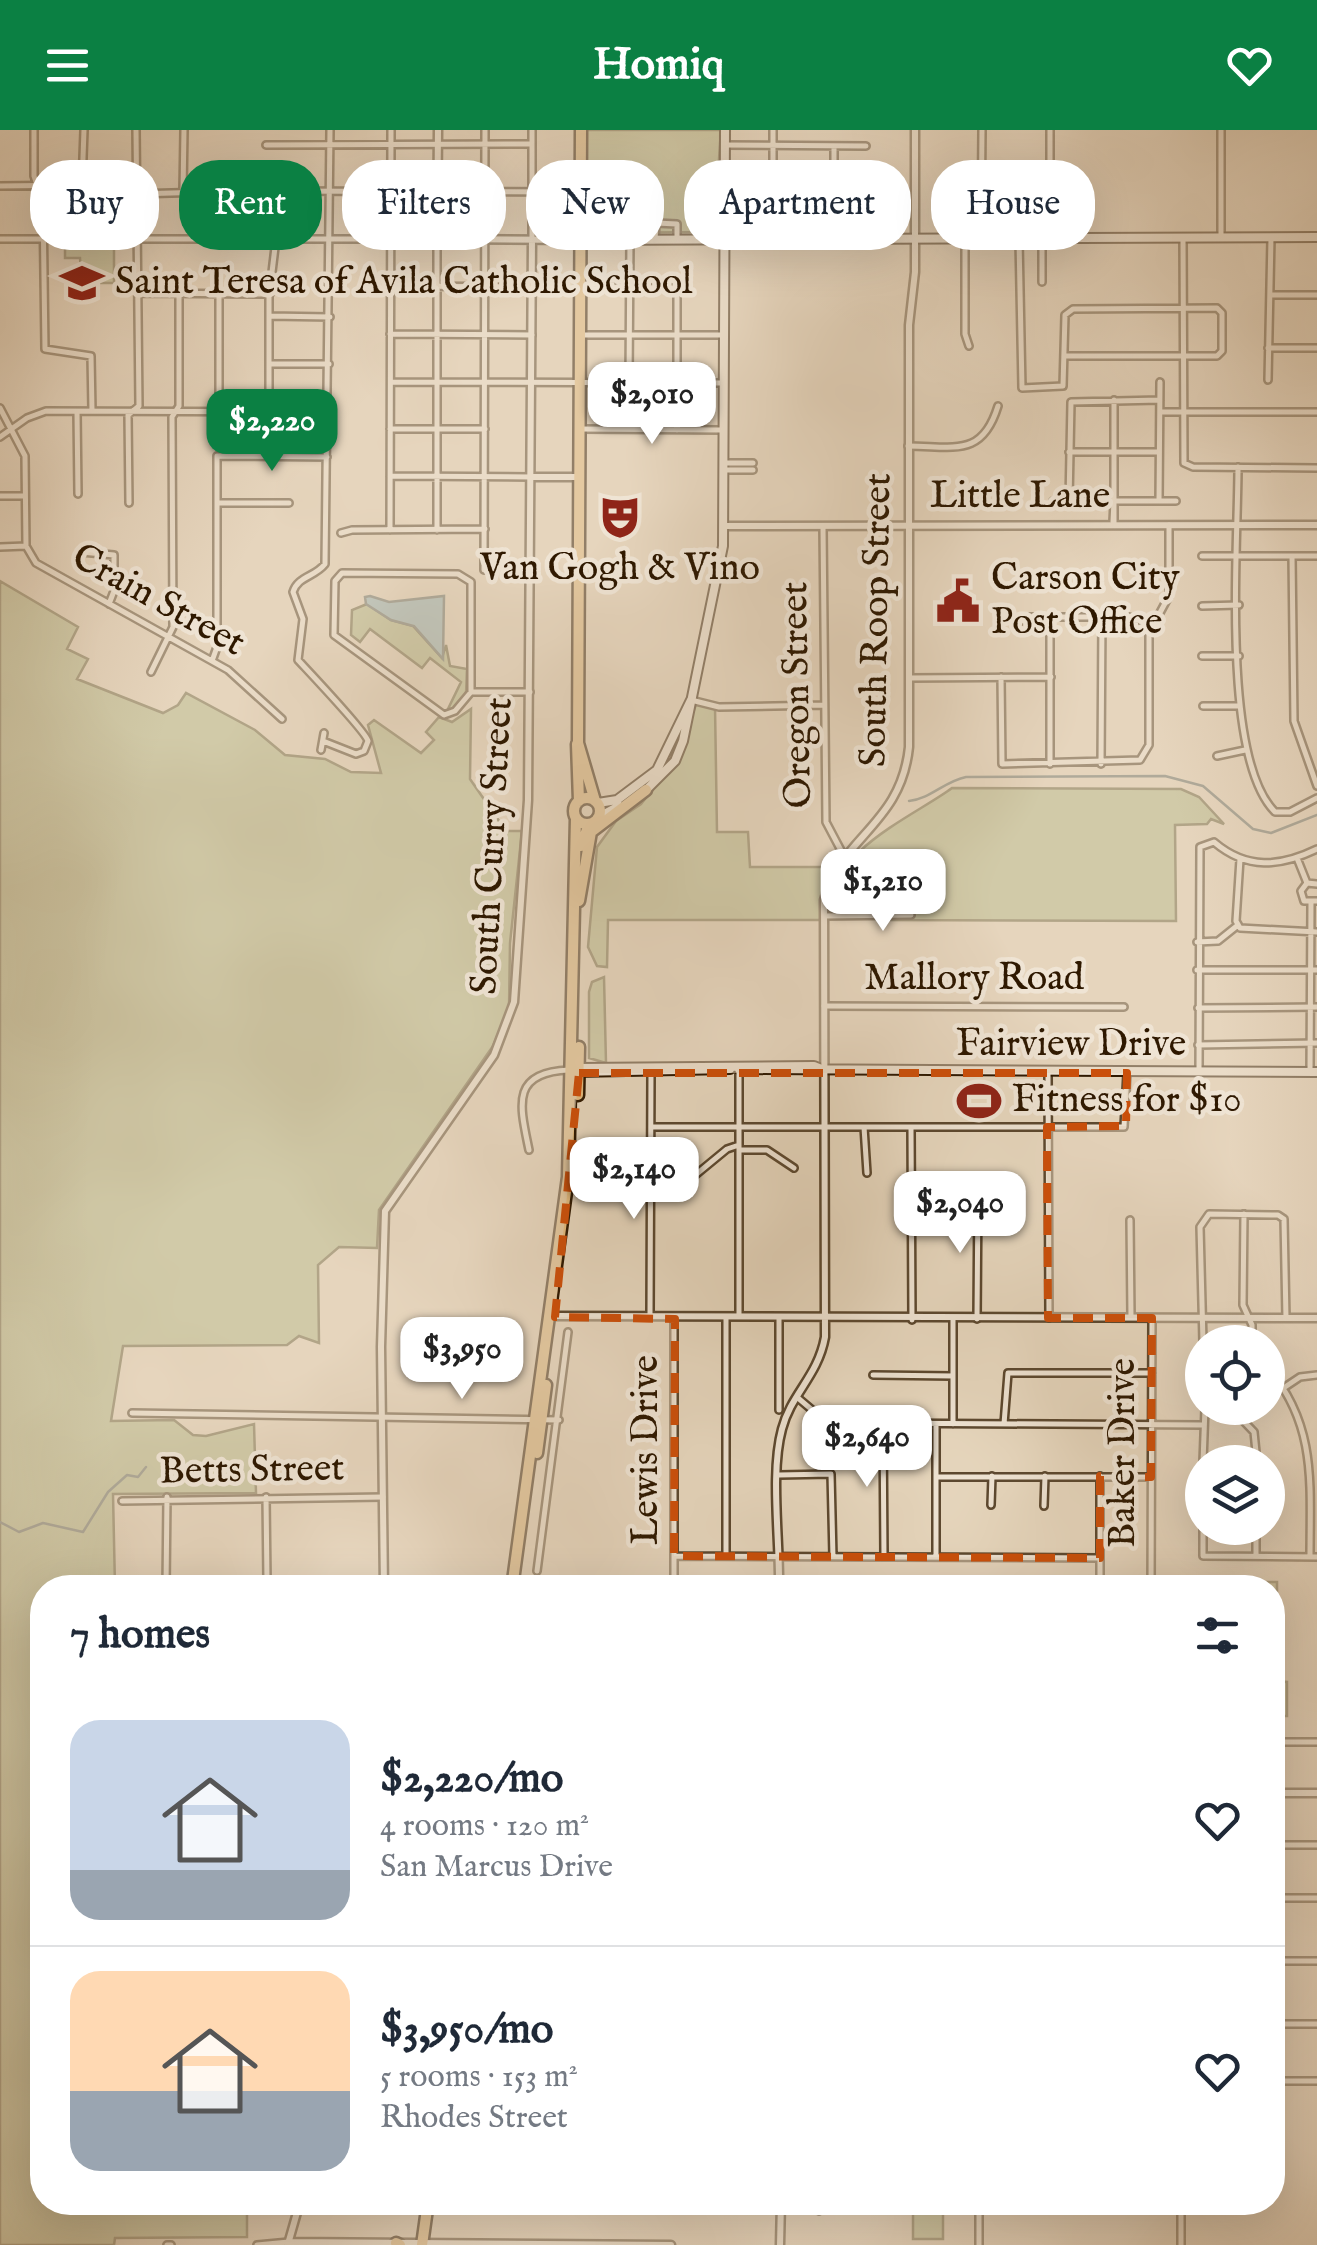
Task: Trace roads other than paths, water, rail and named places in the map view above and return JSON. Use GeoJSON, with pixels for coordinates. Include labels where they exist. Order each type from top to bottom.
{"type":"FeatureCollection","features":[{"type":"Feature","properties":{"kind":"main road"},"geometry":{"type":"LineString","coordinates":[[582,130],[582,160]]}},
{"type":"Feature","properties":{"kind":"main road"},"geometry":{"type":"LineString","coordinates":[[725,130],[725,160]]}},
{"type":"Feature","properties":{"kind":"main road"},"geometry":{"type":"LineString","coordinates":[[1095,238],[1317,237]]}},
{"type":"Feature","properties":{"kind":"main road"},"geometry":{"type":"LineString","coordinates":[[914,239],[931,239]]}},
{"type":"Feature","properties":{"kind":"main road"},"geometry":{"type":"LineString","coordinates":[[664,240],[684,240]]}},
{"type":"Feature","properties":{"kind":"main road"},"geometry":{"type":"LineString","coordinates":[[517,1575],[552,1316],[577,1070],[574,809],[581,789],[576,748],[581,250]]}},
{"type":"Feature","properties":{"kind":"main road"},"geometry":{"type":"LineString","coordinates":[[578,801],[613,802],[657,770],[691,700],[717,591],[724,526],[724,250]]}},
{"type":"Feature","properties":{"kind":"main road"},"geometry":{"type":"LineString","coordinates":[[579,901],[591,832],[646,790],[675,761],[691,712],[691,700]]}},
{"type":"Feature","properties":{"kind":"main road"},"geometry":{"type":"LineString","coordinates":[[576,748],[596,802],[593,821],[580,848],[576,971]]}},
{"type":"Feature","properties":{"kind":"main road"},"geometry":{"type":"LineString","coordinates":[[576,818],[593,821],[646,790]]}},
{"type":"Feature","properties":{"kind":"main road","name":"Fairview Drive"},"geometry":{"type":"LineString","coordinates":[[577,1070],[734,1069]]}},
{"type":"Feature","properties":{"kind":"main road","name":"Fairview Drive"},"geometry":{"type":"LineString","coordinates":[[577,1070],[1313,1072]]}},
{"type":"Feature","properties":{"kind":"main road"},"geometry":{"type":"LineString","coordinates":[[426,2244],[429,2215]]}},
{"type":"Feature","properties":{"kind":"street"},"geometry":{"type":"LineString","coordinates":[[34,130],[36,160]]}},
{"type":"Feature","properties":{"kind":"street"},"geometry":{"type":"LineString","coordinates":[[83,160],[84,130]]}},
{"type":"Feature","properties":{"kind":"street"},"geometry":{"type":"LineString","coordinates":[[136,130],[136,160]]}},
{"type":"Feature","properties":{"kind":"street"},"geometry":{"type":"LineString","coordinates":[[184,130],[184,160]]}},
{"type":"Feature","properties":{"kind":"street"},"geometry":{"type":"LineString","coordinates":[[321,750],[323,737],[356,754],[364,752],[368,741],[360,725],[332,702],[298,660],[303,619],[293,592],[299,580],[325,564],[330,412],[330,130]]}},
{"type":"Feature","properties":{"kind":"street"},"geometry":{"type":"LineString","coordinates":[[390,130],[390,160]]}},
{"type":"Feature","properties":{"kind":"street"},"geometry":{"type":"LineString","coordinates":[[438,130],[438,160]]}},
{"type":"Feature","properties":{"kind":"street"},"geometry":{"type":"LineString","coordinates":[[485,130],[485,160]]}},
{"type":"Feature","properties":{"kind":"street","name":"South Curry Street"},"geometry":{"type":"LineString","coordinates":[[532,130],[532,160]]}},
{"type":"Feature","properties":{"kind":"street"},"geometry":{"type":"LineString","coordinates":[[773,130],[773,193],[834,194],[834,146]]}},
{"type":"Feature","properties":{"kind":"street","name":"South Roop Street"},"geometry":{"type":"LineString","coordinates":[[779,1475],[781,1434],[820,1362],[825,1320],[823,916],[830,881],[845,858],[882,820],[903,782],[909,747],[908,446],[915,130]]}},
{"type":"Feature","properties":{"kind":"street"},"geometry":{"type":"LineString","coordinates":[[982,130],[982,160]]}},
{"type":"Feature","properties":{"kind":"street"},"geometry":{"type":"LineString","coordinates":[[1049,160],[1050,130]]}},
{"type":"Feature","properties":{"kind":"street"},"geometry":{"type":"LineString","coordinates":[[1221,130],[1221,238]]}},
{"type":"Feature","properties":{"kind":"street"},"geometry":{"type":"LineString","coordinates":[[266,145],[532,144]]}},
{"type":"Feature","properties":{"kind":"street"},"geometry":{"type":"LineString","coordinates":[[725,146],[866,146]]}},
{"type":"Feature","properties":{"kind":"street"},"geometry":{"type":"LineString","coordinates":[[0,186],[30,186]]}},
{"type":"Feature","properties":{"kind":"street"},"geometry":{"type":"LineString","coordinates":[[322,192],[342,192]]}},
{"type":"Feature","properties":{"kind":"street"},"geometry":{"type":"LineString","coordinates":[[664,224],[676,224],[677,240]]}},
{"type":"Feature","properties":{"kind":"street"},"geometry":{"type":"LineString","coordinates":[[0,239],[30,238]]}},
{"type":"Feature","properties":{"kind":"street"},"geometry":{"type":"LineString","coordinates":[[1183,238],[1184,463],[1193,467],[1317,468]]}},
{"type":"Feature","properties":{"kind":"street"},"geometry":{"type":"LineString","coordinates":[[1268,380],[1271,238]]}},
{"type":"Feature","properties":{"kind":"street"},"geometry":{"type":"LineString","coordinates":[[322,239],[342,239]]}},
{"type":"Feature","properties":{"kind":"street"},"geometry":{"type":"LineString","coordinates":[[44,250],[46,348],[91,356],[92,410]]}},
{"type":"Feature","properties":{"kind":"street"},"geometry":{"type":"LineString","coordinates":[[129,503],[128,414],[138,406],[137,250]]}},
{"type":"Feature","properties":{"kind":"street"},"geometry":{"type":"LineString","coordinates":[[269,412],[270,294],[275,250]]}},
{"type":"Feature","properties":{"kind":"street"},"geometry":{"type":"LineString","coordinates":[[390,250],[390,530]]}},
{"type":"Feature","properties":{"kind":"street"},"geometry":{"type":"LineString","coordinates":[[437,250],[437,530]]}},
{"type":"Feature","properties":{"kind":"street"},"geometry":{"type":"LineString","coordinates":[[484,250],[484,570]]}},
{"type":"Feature","properties":{"kind":"street","name":"South Curry Street"},"geometry":{"type":"LineString","coordinates":[[384,1575],[385,1211],[494,1054],[514,1002],[526,838],[530,692],[532,250]]}},
{"type":"Feature","properties":{"kind":"street"},"geometry":{"type":"LineString","coordinates":[[630,250],[630,382]]}},
{"type":"Feature","properties":{"kind":"street"},"geometry":{"type":"LineString","coordinates":[[965,250],[965,334],[970,346]]}},
{"type":"Feature","properties":{"kind":"street"},"geometry":{"type":"LineString","coordinates":[[1019,250],[1022,388],[1062,386],[1064,356],[1067,311],[1220,310],[1220,354],[1064,356]]}},
{"type":"Feature","properties":{"kind":"street"},"geometry":{"type":"LineString","coordinates":[[1042,282],[1045,250]]}},
{"type":"Feature","properties":{"kind":"street"},"geometry":{"type":"LineString","coordinates":[[390,286],[532,287]]}},
{"type":"Feature","properties":{"kind":"street"},"geometry":{"type":"LineString","coordinates":[[581,287],[677,288],[677,430]]}},
{"type":"Feature","properties":{"kind":"street"},"geometry":{"type":"LineString","coordinates":[[139,293],[270,294]]}},
{"type":"Feature","properties":{"kind":"street"},"geometry":{"type":"LineString","coordinates":[[151,672],[174,627],[172,417],[176,412],[179,294]]}},
{"type":"Feature","properties":{"kind":"street"},"geometry":{"type":"LineString","coordinates":[[218,412],[220,294]]}},
{"type":"Feature","properties":{"kind":"street"},"geometry":{"type":"LineString","coordinates":[[1270,295],[1317,295]]}},
{"type":"Feature","properties":{"kind":"street"},"geometry":{"type":"LineString","coordinates":[[270,316],[330,317]]}},
{"type":"Feature","properties":{"kind":"street"},"geometry":{"type":"LineString","coordinates":[[390,334],[532,335]]}},
{"type":"Feature","properties":{"kind":"street"},"geometry":{"type":"LineString","coordinates":[[581,334],[723,336]]}},
{"type":"Feature","properties":{"kind":"street"},"geometry":{"type":"LineString","coordinates":[[1268,348],[1317,348]]}},
{"type":"Feature","properties":{"kind":"street"},"geometry":{"type":"LineString","coordinates":[[269,364],[329,364]]}},
{"type":"Feature","properties":{"kind":"street"},"geometry":{"type":"LineString","coordinates":[[390,382],[723,383]]}},
{"type":"Feature","properties":{"kind":"street"},"geometry":{"type":"LineString","coordinates":[[1159,500],[1160,382]]}},
{"type":"Feature","properties":{"kind":"street"},"geometry":{"type":"LineString","coordinates":[[1114,400],[1114,524]]}},
{"type":"Feature","properties":{"kind":"street"},"geometry":{"type":"LineString","coordinates":[[1068,500],[1072,401],[1160,400]]}},
{"type":"Feature","properties":{"kind":"street"},"geometry":{"type":"LineString","coordinates":[[908,446],[972,446],[989,433],[998,406]]}},
{"type":"Feature","properties":{"kind":"street","name":"Crain Street"},"geometry":{"type":"LineString","coordinates":[[0,408],[24,456],[26,546],[36,563],[212,661],[254,689],[282,719]]}},
{"type":"Feature","properties":{"kind":"street"},"geometry":{"type":"LineString","coordinates":[[77,411],[78,494]]}},
{"type":"Feature","properties":{"kind":"street"},"geometry":{"type":"LineString","coordinates":[[0,437],[41,412],[330,412]]}},
{"type":"Feature","properties":{"kind":"street"},"geometry":{"type":"LineString","coordinates":[[1160,412],[1317,412]]}},
{"type":"Feature","properties":{"kind":"street"},"geometry":{"type":"LineString","coordinates":[[390,429],[485,429]]}},
{"type":"Feature","properties":{"kind":"street"},"geometry":{"type":"LineString","coordinates":[[580,429],[724,430]]}},
{"type":"Feature","properties":{"kind":"street"},"geometry":{"type":"LineString","coordinates":[[1069,452],[1160,452]]}},
{"type":"Feature","properties":{"kind":"street"},"geometry":{"type":"LineString","coordinates":[[212,661],[217,647],[216,456],[328,457]]}},
{"type":"Feature","properties":{"kind":"street"},"geometry":{"type":"LineString","coordinates":[[724,466],[753,467]]}},
{"type":"Feature","properties":{"kind":"street"},"geometry":{"type":"LineString","coordinates":[[1238,467],[1239,706],[1244,750],[1272,810],[1283,814],[1317,798]]}},
{"type":"Feature","properties":{"kind":"street"},"geometry":{"type":"LineString","coordinates":[[390,476],[580,477]]}},
{"type":"Feature","properties":{"kind":"street"},"geometry":{"type":"LineString","coordinates":[[0,496],[26,496]]}},
{"type":"Feature","properties":{"kind":"street"},"geometry":{"type":"LineString","coordinates":[[1053,500],[1176,500]]}},
{"type":"Feature","properties":{"kind":"street"},"geometry":{"type":"LineString","coordinates":[[216,503],[289,503]]}},
{"type":"Feature","properties":{"kind":"street"},"geometry":{"type":"LineString","coordinates":[[1001,677],[1002,764],[1130,764],[1146,754],[1152,624],[1169,596],[1169,525]]}},
{"type":"Feature","properties":{"kind":"street","name":"Little Lane"},"geometry":{"type":"LineString","coordinates":[[724,526],[1317,525]]}},
{"type":"Feature","properties":{"kind":"street","name":"Oregon Street"},"geometry":{"type":"LineString","coordinates":[[823,527],[826,822],[845,858]]}},
{"type":"Feature","properties":{"kind":"street"},"geometry":{"type":"LineString","coordinates":[[341,534],[485,529]]}},
{"type":"Feature","properties":{"kind":"street"},"geometry":{"type":"LineString","coordinates":[[0,547],[26,546]]}},
{"type":"Feature","properties":{"kind":"street"},"geometry":{"type":"LineString","coordinates":[[81,552],[114,555],[114,591],[109,604]]}},
{"type":"Feature","properties":{"kind":"street"},"geometry":{"type":"LineString","coordinates":[[1202,556],[1317,556]]}},
{"type":"Feature","properties":{"kind":"street"},"geometry":{"type":"LineString","coordinates":[[1292,556],[1294,721],[1317,786]]}},
{"type":"Feature","properties":{"kind":"street"},"geometry":{"type":"LineString","coordinates":[[471,692],[472,587],[466,576],[338,576],[338,638],[346,640],[444,715],[455,711],[471,692],[530,692]]}},
{"type":"Feature","properties":{"kind":"street"},"geometry":{"type":"LineString","coordinates":[[1202,606],[1238,606]]}},
{"type":"Feature","properties":{"kind":"street"},"geometry":{"type":"LineString","coordinates":[[1018,623],[1028,617],[1102,618],[1152,624]]}},
{"type":"Feature","properties":{"kind":"street"},"geometry":{"type":"LineString","coordinates":[[1050,618],[1050,764]]}},
{"type":"Feature","properties":{"kind":"street"},"geometry":{"type":"LineString","coordinates":[[1101,764],[1102,618]]}},
{"type":"Feature","properties":{"kind":"street"},"geometry":{"type":"LineString","coordinates":[[1202,656],[1238,656]]}},
{"type":"Feature","properties":{"kind":"street"},"geometry":{"type":"LineString","coordinates":[[909,678],[1050,677]]}},
{"type":"Feature","properties":{"kind":"street"},"geometry":{"type":"LineString","coordinates":[[691,700],[719,707],[824,705]]}},
{"type":"Feature","properties":{"kind":"street"},"geometry":{"type":"LineString","coordinates":[[1202,706],[1239,706]]}},
{"type":"Feature","properties":{"kind":"street"},"geometry":{"type":"LineString","coordinates":[[1218,756],[1244,750]]}},
{"type":"Feature","properties":{"kind":"street"},"geometry":{"type":"LineString","coordinates":[[1198,1072],[1198,854],[1205,843],[1214,842],[1240,859],[1265,864],[1297,858],[1317,849]]}},
{"type":"Feature","properties":{"kind":"street"},"geometry":{"type":"LineString","coordinates":[[1297,858],[1307,883],[1301,895],[1314,902],[1313,1072]]}},
{"type":"Feature","properties":{"kind":"street"},"geometry":{"type":"LineString","coordinates":[[1238,925],[1236,874],[1240,859]]}},
{"type":"Feature","properties":{"kind":"street"},"geometry":{"type":"LineString","coordinates":[[1307,883],[1317,884]]}},
{"type":"Feature","properties":{"kind":"street"},"geometry":{"type":"LineString","coordinates":[[823,916],[911,915]]}},
{"type":"Feature","properties":{"kind":"street"},"geometry":{"type":"LineString","coordinates":[[1197,942],[1218,941],[1238,925]]}},
{"type":"Feature","properties":{"kind":"street"},"geometry":{"type":"LineString","coordinates":[[1238,925],[1249,932],[1314,932]]}},
{"type":"Feature","properties":{"kind":"street"},"geometry":{"type":"LineString","coordinates":[[1197,970],[1314,970]]}},
{"type":"Feature","properties":{"kind":"street","name":"Mallory Road"},"geometry":{"type":"LineString","coordinates":[[824,1006],[1124,1007]]}},
{"type":"Feature","properties":{"kind":"street"},"geometry":{"type":"LineString","coordinates":[[1198,1008],[1314,1007]]}},
{"type":"Feature","properties":{"kind":"street"},"geometry":{"type":"LineString","coordinates":[[1198,1044],[1314,1044]]}},
{"type":"Feature","properties":{"kind":"street"},"geometry":{"type":"LineString","coordinates":[[734,1069],[740,1126],[740,1319]]}},
{"type":"Feature","properties":{"kind":"street"},"geometry":{"type":"LineString","coordinates":[[530,1150],[520,1111],[522,1094],[538,1076],[577,1070]]}},
{"type":"Feature","properties":{"kind":"street"},"geometry":{"type":"LineString","coordinates":[[650,1318],[651,1072]]}},
{"type":"Feature","properties":{"kind":"street"},"geometry":{"type":"LineString","coordinates":[[1048,1073],[1049,1318]]}},
{"type":"Feature","properties":{"kind":"street"},"geometry":{"type":"LineString","coordinates":[[651,1126],[1126,1126],[1127,1073]]}},
{"type":"Feature","properties":{"kind":"street"},"geometry":{"type":"LineString","coordinates":[[864,1126],[866,1173]]}},
{"type":"Feature","properties":{"kind":"street"},"geometry":{"type":"LineString","coordinates":[[912,1127],[912,1320]]}},
{"type":"Feature","properties":{"kind":"street"},"geometry":{"type":"LineString","coordinates":[[693,1177],[730,1147],[770,1151],[794,1168]]}},
{"type":"Feature","properties":{"kind":"street"},"geometry":{"type":"LineString","coordinates":[[977,1320],[978,1192]]}},
{"type":"Feature","properties":{"kind":"street"},"geometry":{"type":"LineString","coordinates":[[1201,1325],[1202,1219],[1210,1214],[1278,1215],[1284,1219],[1286,1318]]}},
{"type":"Feature","properties":{"kind":"street"},"geometry":{"type":"LineString","coordinates":[[1244,1214],[1243,1305],[1249,1325]]}},
{"type":"Feature","properties":{"kind":"street"},"geometry":{"type":"LineString","coordinates":[[1130,1220],[1131,1318]]}},
{"type":"Feature","properties":{"kind":"street"},"geometry":{"type":"LineString","coordinates":[[552,1316],[825,1320],[1317,1318]]}},
{"type":"Feature","properties":{"kind":"street","name":"Baker Drive"},"geometry":{"type":"LineString","coordinates":[[1151,1575],[1152,1318]]}},
{"type":"Feature","properties":{"kind":"street","name":"Lewis Drive"},"geometry":{"type":"LineString","coordinates":[[674,1319],[674,1575]]}},
{"type":"Feature","properties":{"kind":"street"},"geometry":{"type":"LineString","coordinates":[[726,1319],[726,1556]]}},
{"type":"Feature","properties":{"kind":"street"},"geometry":{"type":"LineString","coordinates":[[779,1319],[779,1410]]}},
{"type":"Feature","properties":{"kind":"street"},"geometry":{"type":"LineString","coordinates":[[953,1320],[953,1424]]}},
{"type":"Feature","properties":{"kind":"street"},"geometry":{"type":"LineString","coordinates":[[537,1570],[568,1332]]}},
{"type":"Feature","properties":{"kind":"street"},"geometry":{"type":"LineString","coordinates":[[1004,1425],[1004,1376],[1152,1373]]}},
{"type":"Feature","properties":{"kind":"street"},"geometry":{"type":"LineString","coordinates":[[872,1375],[953,1376]]}},
{"type":"Feature","properties":{"kind":"street"},"geometry":{"type":"LineString","coordinates":[[1204,1545],[1204,1556],[1313,1557],[1310,1444],[1294,1399],[1285,1387],[1300,1377],[1317,1375]]}},
{"type":"Feature","properties":{"kind":"street"},"geometry":{"type":"LineString","coordinates":[[798,1398],[824,1420]]}},
{"type":"Feature","properties":{"kind":"street"},"geometry":{"type":"LineString","coordinates":[[132,1413],[382,1414],[559,1420]]}},
{"type":"Feature","properties":{"kind":"street"},"geometry":{"type":"LineString","coordinates":[[872,1424],[1185,1425]]}},
{"type":"Feature","properties":{"kind":"street"},"geometry":{"type":"LineString","coordinates":[[884,1424],[884,1557]]}},
{"type":"Feature","properties":{"kind":"street"},"geometry":{"type":"LineString","coordinates":[[936,1424],[936,1557]]}},
{"type":"Feature","properties":{"kind":"street"},"geometry":{"type":"LineString","coordinates":[[1203,1425],[1203,1445]]}},
{"type":"Feature","properties":{"kind":"street"},"geometry":{"type":"LineString","coordinates":[[779,1575],[779,1475],[831,1474],[833,1557]]}},
{"type":"Feature","properties":{"kind":"street"},"geometry":{"type":"LineString","coordinates":[[991,1506],[992,1476]]}},
{"type":"Feature","properties":{"kind":"street"},"geometry":{"type":"LineString","coordinates":[[1044,1506],[1045,1476]]}},
{"type":"Feature","properties":{"kind":"street"},"geometry":{"type":"LineString","coordinates":[[1100,1476],[1100,1575]]}},
{"type":"Feature","properties":{"kind":"street"},"geometry":{"type":"LineString","coordinates":[[936,1477],[1151,1477]]}},
{"type":"Feature","properties":{"kind":"street"},"geometry":{"type":"LineString","coordinates":[[166,1575],[167,1497]]}},
{"type":"Feature","properties":{"kind":"street","name":"Betts Street"},"geometry":{"type":"LineString","coordinates":[[122,1501],[167,1497],[383,1497]]}},
{"type":"Feature","properties":{"kind":"street"},"geometry":{"type":"LineString","coordinates":[[266,1497],[267,1575]]}},
{"type":"Feature","properties":{"kind":"street"},"geometry":{"type":"LineString","coordinates":[[1256,1545],[1256,1556]]}},
{"type":"Feature","properties":{"kind":"street"},"geometry":{"type":"LineString","coordinates":[[674,1556],[1100,1558]]}},
{"type":"Feature","properties":{"kind":"street"},"geometry":{"type":"LineString","coordinates":[[1285,1742],[1317,1742]]}},
{"type":"Feature","properties":{"kind":"street"},"geometry":{"type":"LineString","coordinates":[[1285,1793],[1317,1794]]}},
{"type":"Feature","properties":{"kind":"street"},"geometry":{"type":"LineString","coordinates":[[1285,1844],[1317,1845]]}},
{"type":"Feature","properties":{"kind":"street"},"geometry":{"type":"LineString","coordinates":[[1285,1898],[1317,1898]]}},
{"type":"Feature","properties":{"kind":"street"},"geometry":{"type":"LineString","coordinates":[[1285,1961],[1317,1961]]}},
{"type":"Feature","properties":{"kind":"street"},"geometry":{"type":"LineString","coordinates":[[1285,2024],[1317,2024]]}},
{"type":"Feature","properties":{"kind":"street"},"geometry":{"type":"LineString","coordinates":[[1285,2081],[1317,2081]]}},
{"type":"Feature","properties":{"kind":"street"},"geometry":{"type":"LineString","coordinates":[[288,2244],[296,2215]]}},
{"type":"Feature","properties":{"kind":"street"},"geometry":{"type":"LineString","coordinates":[[780,2215],[780,2245]]}},
{"type":"Feature","properties":{"kind":"street"},"geometry":{"type":"LineString","coordinates":[[979,2215],[979,2245]]}},
{"type":"Feature","properties":{"kind":"street"},"geometry":{"type":"LineString","coordinates":[[1180,2245],[1181,2215]]}},
{"type":"Feature","properties":{"kind":"street"},"geometry":{"type":"LineString","coordinates":[[257,2245],[671,2245]]}},
{"type":"Feature","properties":{"kind":"water"},"geometry":{"type":"Polygon","coordinates":[[[444,596],[443,659],[414,626],[391,620],[366,604],[365,597],[389,602],[444,596]]]}},
{"type":"Feature","properties":{"kind":"waterway"},"geometry":{"type":"LineString","coordinates":[[909,801],[966,777],[1165,776],[1203,786],[1253,829],[1271,833],[1317,815]]}},
{"type":"Feature","properties":{"kind":"waterway"},"geometry":{"type":"LineString","coordinates":[[0,1522],[19,1532],[43,1523],[83,1532],[108,1492],[127,1475],[138,1477],[146,1467]]}},
{"type":"Feature","properties":{"kind":"place","name":"Saint Teresa of Avila Catholic School"},"geometry":{"type":"Point","coordinates":[82,283]}},
{"type":"Feature","properties":{"kind":"place","name":"Van Gogh & Vino"},"geometry":{"type":"Point","coordinates":[620,517]}},
{"type":"Feature","properties":{"kind":"place","name":"Carson City Post Office"},"geometry":{"type":"Point","coordinates":[958,601]}},
{"type":"Feature","properties":{"kind":"place","name":"Fitness for $10"},"geometry":{"type":"Point","coordinates":[979,1101]}}]}
